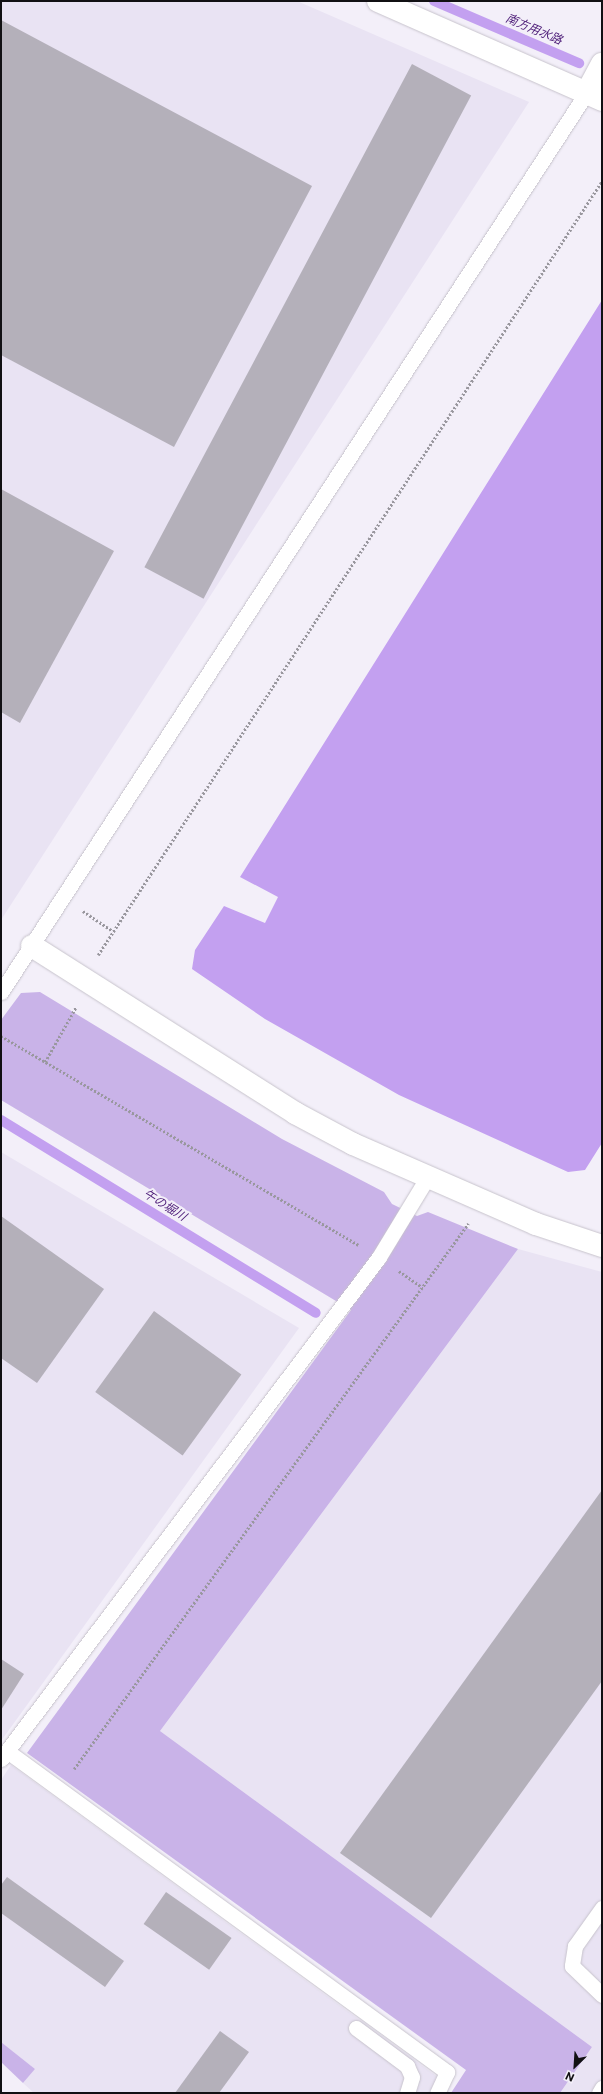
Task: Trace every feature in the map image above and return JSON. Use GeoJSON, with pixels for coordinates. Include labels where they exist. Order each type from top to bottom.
{"type":"FeatureCollection","features":[{"type":"Feature","properties":{"kind":"street"},"geometry":{"type":"LineString","coordinates":[[378,1],[594,96],[602,64]]}},
{"type":"Feature","properties":{"kind":"street"},"geometry":{"type":"LineString","coordinates":[[32,946],[295,1113],[427,1178],[536,1224],[602,1246]]}},
{"type":"Feature","properties":{"kind":"lane"},"geometry":{"type":"LineString","coordinates":[[1,992],[594,96]]}},
{"type":"Feature","properties":{"kind":"lane"},"geometry":{"type":"LineString","coordinates":[[427,1178],[379,1257],[4,1755],[59,1790],[447,2072],[437,2093]]}},
{"type":"Feature","properties":{"kind":"lane"},"geometry":{"type":"LineString","coordinates":[[602,1908],[575,1946],[572,1966],[602,1995]]}},
{"type":"Feature","properties":{"kind":"lane"},"geometry":{"type":"LineString","coordinates":[[356,2028],[407,2066],[412,2077],[407,2093]]}},
{"type":"Feature","properties":{"kind":"lane"},"geometry":{"type":"LineString","coordinates":[[599,2093],[602,2088]]}},
{"type":"Feature","properties":{"kind":"path"},"geometry":{"type":"LineString","coordinates":[[94,961],[602,181]]}},
{"type":"Feature","properties":{"kind":"path"},"geometry":{"type":"LineString","coordinates":[[76,906],[114,931]]}},
{"type":"Feature","properties":{"kind":"path"},"geometry":{"type":"LineString","coordinates":[[45,1062],[79,1003]]}},
{"type":"Feature","properties":{"kind":"path"},"geometry":{"type":"LineString","coordinates":[[1,1036],[379,1257],[423,1288]]}},
{"type":"Feature","properties":{"kind":"path"},"geometry":{"type":"LineString","coordinates":[[59,1790],[470,1222]]}},
{"type":"Feature","properties":{"kind":"shaded area"},"geometry":{"type":"Polygon","coordinates":[[[1,1],[297,1],[529,102],[1,920],[1,1]]]}},
{"type":"Feature","properties":{"kind":"shaded area"},"geometry":{"type":"Polygon","coordinates":[[[602,300],[602,1143],[585,1170],[568,1172],[399,1095],[265,1019],[192,969],[195,950],[224,906],[265,923],[278,897],[240,877],[602,300]]]}},
{"type":"Feature","properties":{"kind":"shaded area"},"geometry":{"type":"Polygon","coordinates":[[[40,992],[282,1139],[384,1192],[392,1204],[417,1216],[428,1212],[518,1249],[160,1731],[592,2047],[560,2093],[451,2093],[466,2070],[27,1753],[351,1310],[1,1100],[1,1020],[21,993],[40,992]]]}},
{"type":"Feature","properties":{"kind":"shaded area"},"geometry":{"type":"Polygon","coordinates":[[[1,1152],[299,1328],[1,1741],[1,1152]]]}},
{"type":"Feature","properties":{"kind":"shaded area"},"geometry":{"type":"Polygon","coordinates":[[[518,1249],[602,1272],[602,2093],[560,2093],[592,2047],[160,1731],[518,1249]]]}},
{"type":"Feature","properties":{"kind":"shaded area"},"geometry":{"type":"Polygon","coordinates":[[[11,1765],[439,2078],[429,2093],[34,2093],[23,2083],[35,2069],[1,2042],[1,1780],[11,1765]]]}},
{"type":"Feature","properties":{"kind":"shaded area"},"geometry":{"type":"Polygon","coordinates":[[[1,2042],[35,2069],[23,2083],[1,2062],[1,2042]]]}},
{"type":"Feature","properties":{"kind":"building"},"geometry":{"type":"Polygon","coordinates":[[[1,20],[312,186],[174,447],[1,355],[1,20]]]}},
{"type":"Feature","properties":{"kind":"building"},"geometry":{"type":"Polygon","coordinates":[[[412,64],[471,95],[204,599],[144,567],[412,64]]]}},
{"type":"Feature","properties":{"kind":"building"},"geometry":{"type":"Polygon","coordinates":[[[1,489],[114,551],[20,723],[1,712],[1,489]]]}},
{"type":"Feature","properties":{"kind":"building"},"geometry":{"type":"Polygon","coordinates":[[[1,1216],[104,1289],[37,1383],[1,1358],[1,1216]]]}},
{"type":"Feature","properties":{"kind":"building"},"geometry":{"type":"Polygon","coordinates":[[[154,1311],[241,1374],[183,1455],[95,1392],[154,1311]]]}},
{"type":"Feature","properties":{"kind":"building"},"geometry":{"type":"Polygon","coordinates":[[[602,1490],[602,1681],[431,1918],[340,1853],[602,1490]]]}},
{"type":"Feature","properties":{"kind":"building"},"geometry":{"type":"Polygon","coordinates":[[[1,1659],[24,1674],[1,1710],[1,1659]]]}},
{"type":"Feature","properties":{"kind":"building"},"geometry":{"type":"Polygon","coordinates":[[[7,1877],[124,1961],[105,1987],[1,1913],[1,1885],[7,1877]]]}},
{"type":"Feature","properties":{"kind":"building"},"geometry":{"type":"Polygon","coordinates":[[[166,1892],[232,1938],[209,1970],[144,1924],[166,1892]]]}},
{"type":"Feature","properties":{"kind":"building"},"geometry":{"type":"Polygon","coordinates":[[[220,2031],[249,2052],[219,2093],[175,2093],[220,2031]]]}},
{"type":"Feature","properties":{"kind":"waterway","name":"南方用水路"},"geometry":{"type":"LineString","coordinates":[[434,1],[579,63]]}},
{"type":"Feature","properties":{"kind":"waterway","name":"午の堀川"},"geometry":{"type":"LineString","coordinates":[[1,1120],[316,1313]]}}]}
